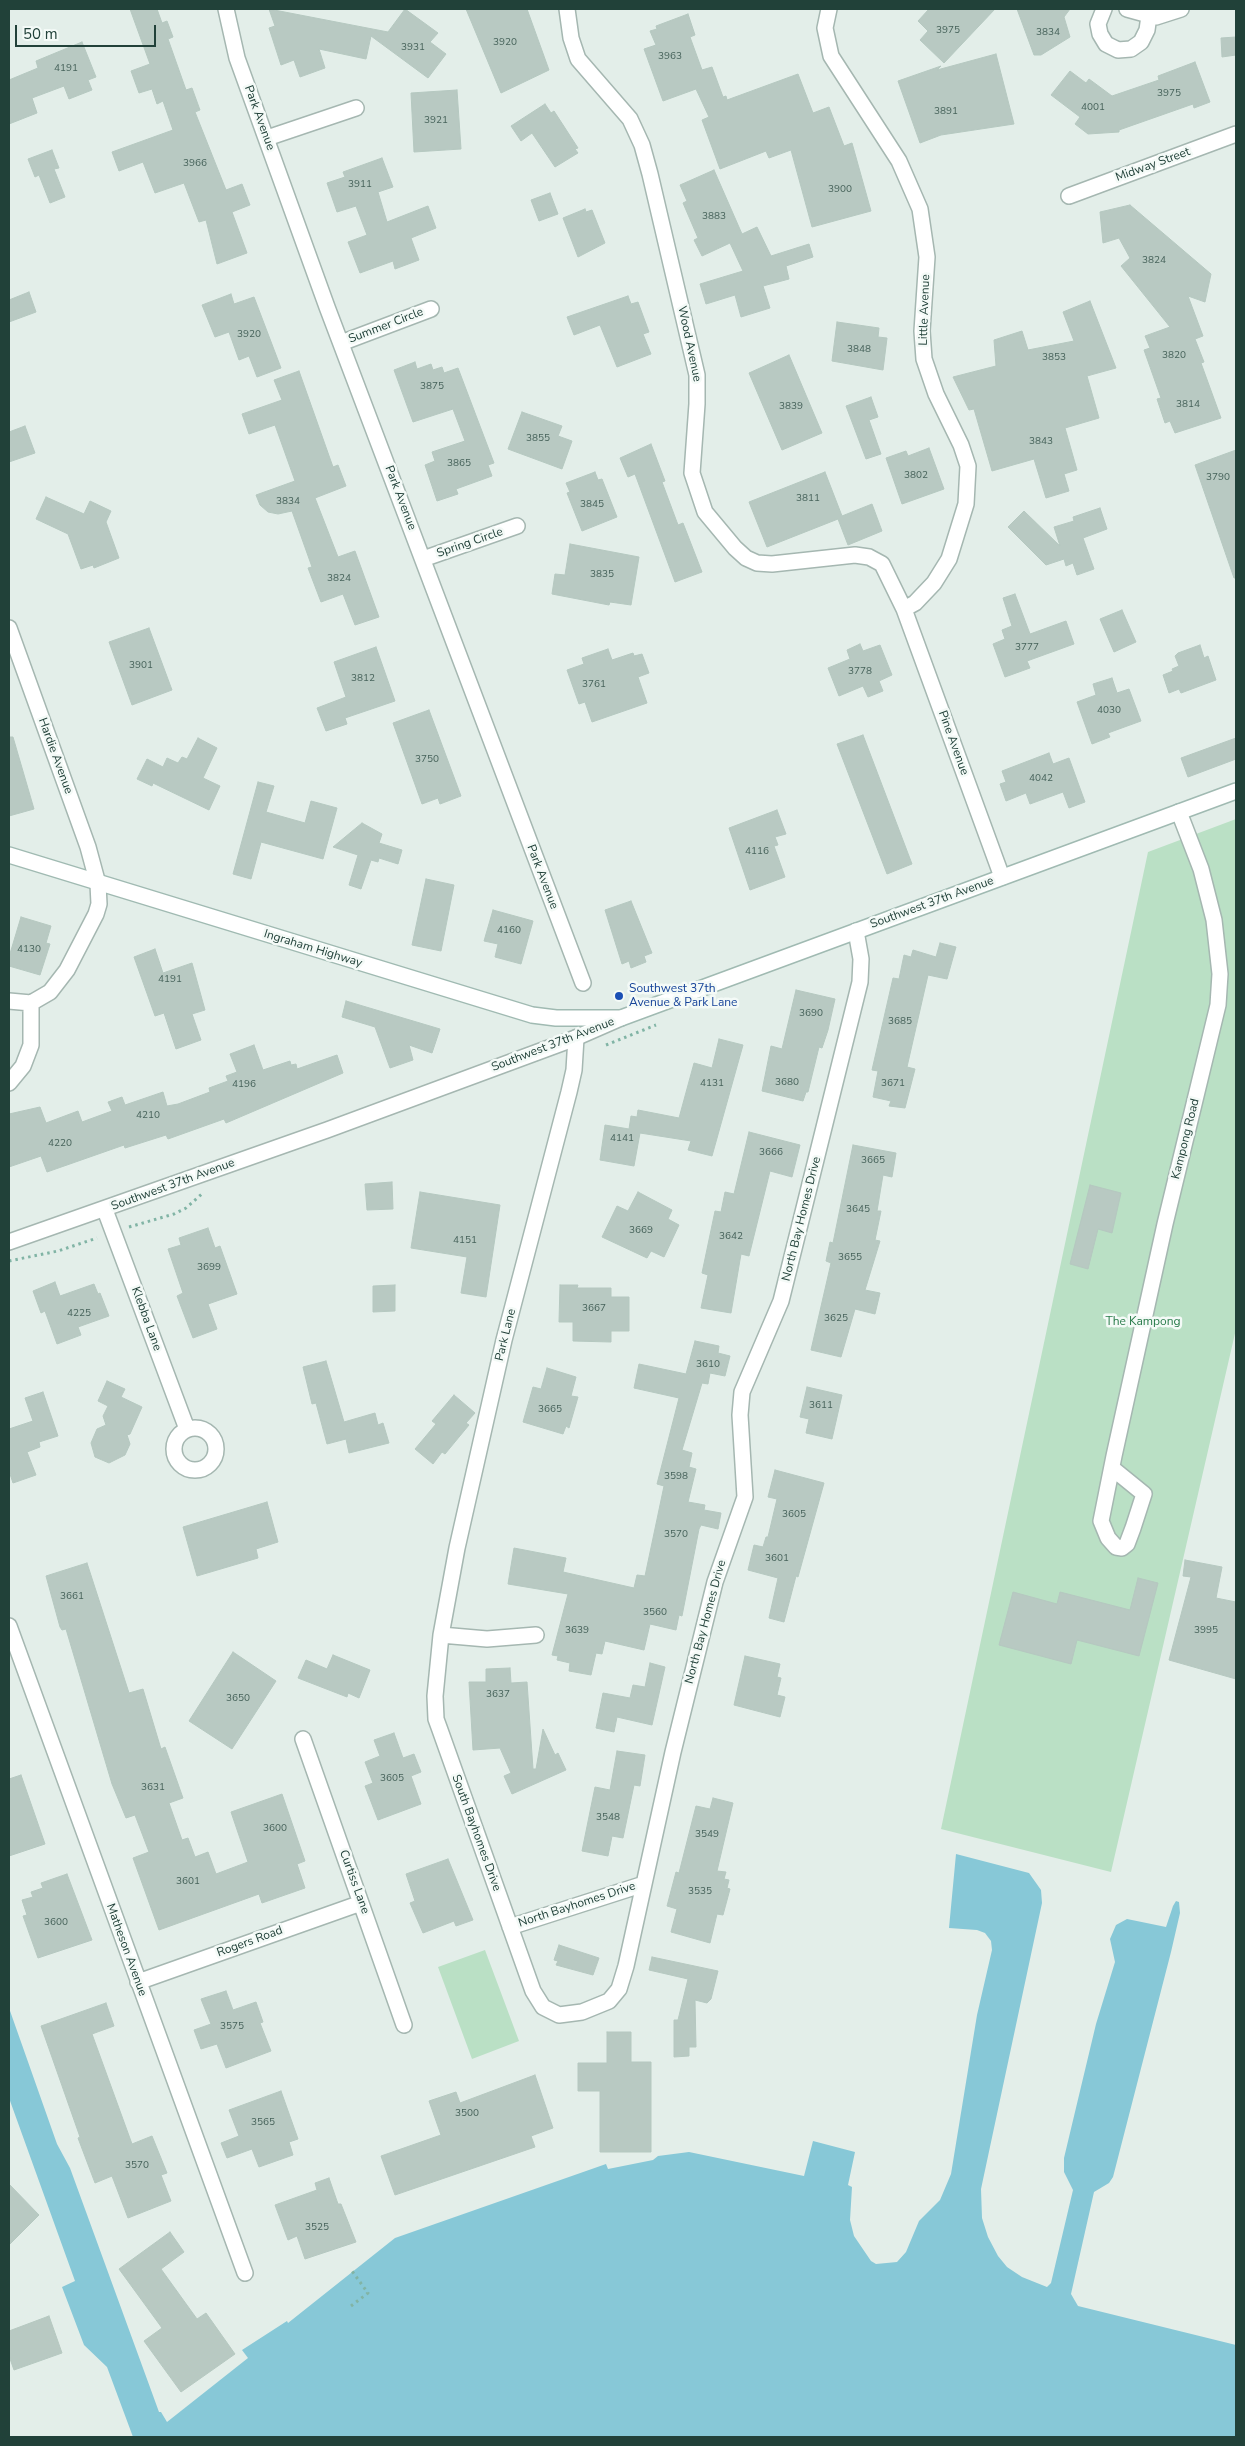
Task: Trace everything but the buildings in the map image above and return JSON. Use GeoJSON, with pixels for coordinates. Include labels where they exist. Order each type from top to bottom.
{"type":"FeatureCollection","features":[{"type":"Feature","properties":{"kind":"street","name":"Park Avenue"},"geometry":{"type":"LineString","coordinates":[[226,9],[237,58],[341,343],[583,983]]}},
{"type":"Feature","properties":{"kind":"street","name":"Wood Avenue"},"geometry":{"type":"LineString","coordinates":[[566,9],[571,38],[578,59],[630,119],[646,160],[697,375],[692,473],[706,512],[735,548],[746,558],[757,563],[792,562],[844,555],[863,555],[876,560],[886,570],[904,609]]}},
{"type":"Feature","properties":{"kind":"street","name":"Little Avenue"},"geometry":{"type":"LineString","coordinates":[[829,9],[825,28],[831,56],[899,161],[920,209],[927,257],[922,330],[924,359],[936,394],[961,445],[968,466],[966,504],[949,559],[934,583],[915,603],[904,609]]}},
{"type":"Feature","properties":{"kind":"street"},"geometry":{"type":"LineString","coordinates":[[1104,9],[1098,24],[1100,34],[1106,44],[1118,50],[1131,49],[1141,42],[1145,36],[1149,16]]}},
{"type":"Feature","properties":{"kind":"street"},"geometry":{"type":"LineString","coordinates":[[1127,9],[1149,16],[1162,16],[1181,9]]}},
{"type":"Feature","properties":{"kind":"street"},"geometry":{"type":"LineString","coordinates":[[266,138],[356,108]]}},
{"type":"Feature","properties":{"kind":"street","name":"Midway Street"},"geometry":{"type":"LineString","coordinates":[[1069,196],[1236,134]]}},
{"type":"Feature","properties":{"kind":"street","name":"Summer Circle"},"geometry":{"type":"LineString","coordinates":[[341,343],[431,309]]}},
{"type":"Feature","properties":{"kind":"street","name":"Spring Circle"},"geometry":{"type":"LineString","coordinates":[[424,559],[517,526]]}},
{"type":"Feature","properties":{"kind":"street","name":"Pine Avenue"},"geometry":{"type":"LineString","coordinates":[[904,609],[1002,877]]}},
{"type":"Feature","properties":{"kind":"street","name":"Hardie Avenue"},"geometry":{"type":"LineString","coordinates":[[9,628],[88,847],[98,884],[99,904],[96,914],[67,970],[50,992],[31,1004]]}},
{"type":"Feature","properties":{"kind":"street","name":"Southwest 37th Avenue"},"geometry":{"type":"LineString","coordinates":[[9,1242],[105,1210],[576,1038],[621,1018],[1236,791]]}},
{"type":"Feature","properties":{"kind":"street","name":"Kampong Road"},"geometry":{"type":"LineString","coordinates":[[1112,1468],[1144,1494],[1127,1544],[1122,1548],[1116,1547],[1108,1538],[1101,1521],[1112,1468],[1165,1224],[1218,1005],[1220,974],[1214,920],[1201,869],[1180,812]]}},
{"type":"Feature","properties":{"kind":"street","name":"Ingraham Highway"},"geometry":{"type":"LineString","coordinates":[[9,856],[532,1015],[556,1018],[621,1018]]}},
{"type":"Feature","properties":{"kind":"street","name":"North Bay Homes Drive"},"geometry":{"type":"LineString","coordinates":[[559,2015],[572,2014],[602,2004],[615,1996],[620,1989],[715,1582],[745,1497],[740,1415],[742,1392],[781,1301],[860,982],[860,950],[856,931]]}},
{"type":"Feature","properties":{"kind":"street"},"geometry":{"type":"LineString","coordinates":[[9,1001],[31,1004],[32,1045],[23,1066],[9,1083]]}},
{"type":"Feature","properties":{"kind":"street","name":"Park Lane"},"geometry":{"type":"LineString","coordinates":[[441,1635],[457,1548],[504,1340],[574,1070],[576,1038]]}},
{"type":"Feature","properties":{"kind":"street","name":"Klebba Lane"},"geometry":{"type":"LineString","coordinates":[[105,1210],[187,1429]]}},
{"type":"Feature","properties":{"kind":"street","name":"Matheson Avenue"},"geometry":{"type":"LineString","coordinates":[[9,1626],[245,2273]]}},
{"type":"Feature","properties":{"kind":"street"},"geometry":{"type":"LineString","coordinates":[[441,1635],[487,1639],[536,1635]]}},
{"type":"Feature","properties":{"kind":"street","name":"South Bayhomes Drive"},"geometry":{"type":"LineString","coordinates":[[441,1635],[436,1679],[436,1719],[537,1999],[550,2012],[559,2015]]}},
{"type":"Feature","properties":{"kind":"street","name":"Curtiss Lane"},"geometry":{"type":"LineString","coordinates":[[303,1740],[404,2025]]}},
{"type":"Feature","properties":{"kind":"street","name":"North Bayhomes Drive"},"geometry":{"type":"LineString","coordinates":[[510,1927],[644,1884]]}},
{"type":"Feature","properties":{"kind":"street","name":"Rogers Road"},"geometry":{"type":"LineString","coordinates":[[138,1982],[361,1903]]}},
{"type":"Feature","properties":{"kind":"path"},"geometry":{"type":"LineString","coordinates":[[9,1261],[58,1251],[96,1238]]}},
{"type":"Feature","properties":{"kind":"path"},"geometry":{"type":"LineString","coordinates":[[351,2306],[368,2292],[352,2271]]}},
{"type":"Feature","properties":{"kind":"green space","name":"The Kampong"},"geometry":{"type":"Polygon","coordinates":[[[1236,819],[1236,1329],[1111,1872],[941,1829],[1148,852],[1236,819]]]}},
{"type":"Feature","properties":{"kind":"green space"},"geometry":{"type":"Polygon","coordinates":[[[485,1950],[519,2041],[472,2059],[438,1967],[485,1950]]]}},
{"type":"Feature","properties":{"kind":"water"},"geometry":{"type":"Polygon","coordinates":[[[956,1854],[1029,1873],[1041,1890],[1042,1903],[981,2189],[982,2218],[988,2237],[998,2256],[1007,2267],[1022,2277],[1047,2287],[1051,2283],[1073,2190],[1064,2172],[1064,2158],[1096,2024],[1115,1962],[1110,1939],[1116,1925],[1127,1919],[1166,1927],[1173,1906],[1176,1901],[1179,1902],[1180,1913],[1171,1952],[1113,2177],[1109,2183],[1094,2192],[1071,2294],[1078,2306],[1236,2345],[1236,2437],[133,2437],[107,2367],[84,2345],[62,2287],[75,2281],[9,2098],[9,2008],[57,2144],[70,2168],[159,2412],[161,2412],[167,2422],[248,2358],[242,2350],[287,2321],[288,2323],[395,2238],[606,2164],[608,2169],[653,2160],[658,2156],[689,2152],[804,2176],[813,2141],[855,2152],[848,2185],[852,2187],[850,2220],[854,2236],[871,2261],[876,2264],[897,2262],[906,2252],[919,2221],[940,2200],[951,2174],[977,2015],[992,1950],[991,1941],[985,1933],[977,1930],[949,1928],[956,1854]]]}},
{"type":"Feature","properties":{"kind":"place","name":"Southwest 37th Avenue & Park Lane"},"geometry":{"type":"Point","coordinates":[619,996]}}]}
